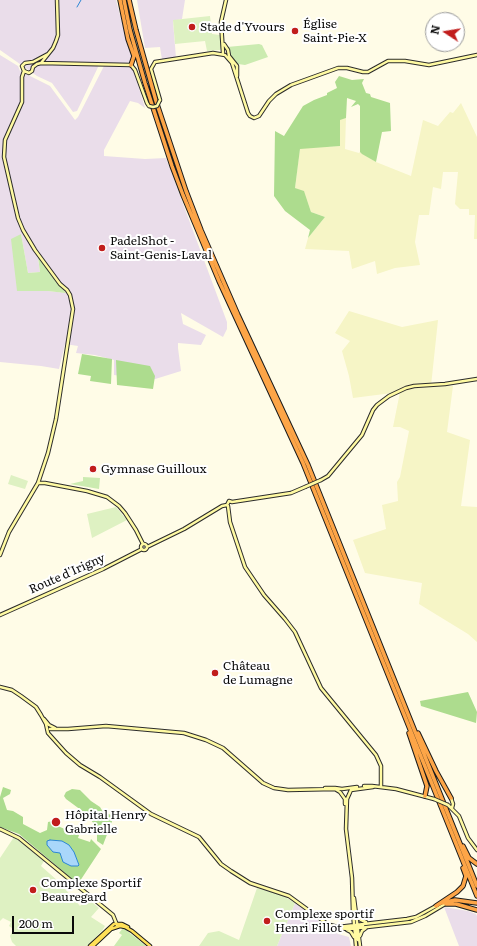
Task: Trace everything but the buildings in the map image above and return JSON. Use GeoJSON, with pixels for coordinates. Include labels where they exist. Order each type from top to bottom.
{"type":"FeatureCollection","features":[{"type":"Feature","properties":{"kind":"highway"},"geometry":{"type":"LineString","coordinates":[[120,0],[134,56],[131,65]]}},
{"type":"Feature","properties":{"kind":"highway"},"geometry":{"type":"LineString","coordinates":[[124,0],[137,54],[172,166],[198,232],[232,310],[303,462],[477,896]]}},
{"type":"Feature","properties":{"kind":"highway"},"geometry":{"type":"LineString","coordinates":[[129,0],[156,101],[198,223],[238,314],[308,464],[477,886]]}},
{"type":"Feature","properties":{"kind":"highway"},"geometry":{"type":"LineString","coordinates":[[128,33],[134,52],[137,54]]}},
{"type":"Feature","properties":{"kind":"highway"},"geometry":{"type":"LineString","coordinates":[[409,717],[412,718],[430,761],[451,798]]}},
{"type":"Feature","properties":{"kind":"highway"},"geometry":{"type":"LineString","coordinates":[[408,723],[407,726],[426,786],[425,796]]}},
{"type":"Feature","properties":{"kind":"highway"},"geometry":{"type":"LineString","coordinates":[[455,831],[469,858],[477,864]]}},
{"type":"Feature","properties":{"kind":"highway"},"geometry":{"type":"LineString","coordinates":[[436,906],[460,890],[464,883],[465,873],[456,849],[457,846]]}},
{"type":"Feature","properties":{"kind":"highway"},"geometry":{"type":"LineString","coordinates":[[436,906],[460,900],[476,903]]}},
{"type":"Feature","properties":{"kind":"highway"},"geometry":{"type":"LineString","coordinates":[[446,903],[456,904],[477,910]]}},
{"type":"Feature","properties":{"kind":"main road"},"geometry":{"type":"LineString","coordinates":[[93,946],[117,925]]}},
{"type":"Feature","properties":{"kind":"main road"},"geometry":{"type":"LineString","coordinates":[[90,946],[111,926],[124,925],[150,946]]}},
{"type":"Feature","properties":{"kind":"street"},"geometry":{"type":"LineString","coordinates":[[25,72],[31,72],[33,67],[42,62],[55,45],[58,35],[57,0]]}},
{"type":"Feature","properties":{"kind":"street"},"geometry":{"type":"LineString","coordinates":[[226,0],[221,22],[224,52],[234,67],[248,113],[250,116],[256,118],[276,94],[301,81],[339,68],[368,72],[388,61],[404,61],[429,65],[477,55]]}},
{"type":"Feature","properties":{"kind":"street"},"geometry":{"type":"LineString","coordinates":[[37,61],[131,65],[135,70],[147,103],[149,106],[153,107],[156,106],[160,100],[151,69],[155,62],[224,52]]}},
{"type":"Feature","properties":{"kind":"street"},"geometry":{"type":"LineString","coordinates":[[0,555],[9,532],[38,481],[53,436],[71,320],[72,302],[67,290],[60,284],[35,250],[23,230],[18,218],[4,157],[5,140],[22,102],[22,82],[25,72],[22,68],[23,65],[26,62],[30,63],[37,61],[48,54]]}},
{"type":"Feature","properties":{"kind":"street"},"geometry":{"type":"LineString","coordinates":[[30,63],[33,67]]}},
{"type":"Feature","properties":{"kind":"street"},"geometry":{"type":"LineString","coordinates":[[143,544],[141,546],[142,549],[145,550],[147,547],[184,529],[222,506],[231,506],[232,502],[291,493],[328,476],[362,436],[376,405],[396,392],[418,385],[445,384],[477,379]]}},
{"type":"Feature","properties":{"kind":"street"},"geometry":{"type":"LineString","coordinates":[[38,481],[92,492],[102,495],[114,502],[125,514],[136,530],[143,544],[146,544],[147,547]]}},
{"type":"Feature","properties":{"kind":"street"},"geometry":{"type":"LineString","coordinates":[[228,506],[230,522],[245,567],[264,596],[295,632],[321,688],[376,755],[381,766],[381,787]]}},
{"type":"Feature","properties":{"kind":"street","name":"Route d'Irigny"},"geometry":{"type":"LineString","coordinates":[[0,615],[103,569],[142,549]]}},
{"type":"Feature","properties":{"kind":"street"},"geometry":{"type":"LineString","coordinates":[[0,687],[14,691],[36,707],[48,727],[50,735],[66,753],[80,765],[100,777],[151,814],[199,837],[218,861],[250,883],[288,896],[324,922],[344,928],[351,932],[357,939]]}},
{"type":"Feature","properties":{"kind":"street"},"geometry":{"type":"LineString","coordinates":[[48,727],[58,729],[106,726],[190,734],[225,750],[256,777],[269,786],[281,790],[335,788],[341,790],[354,787],[373,787]]}},
{"type":"Feature","properties":{"kind":"street"},"geometry":{"type":"LineString","coordinates":[[343,796],[348,794],[354,788],[381,787],[434,799],[449,806],[459,816],[468,838],[477,850]]}},
{"type":"Feature","properties":{"kind":"street"},"geometry":{"type":"LineString","coordinates":[[347,788],[346,821],[354,914],[359,946]]}},
{"type":"Feature","properties":{"kind":"street"},"geometry":{"type":"LineString","coordinates":[[341,790],[345,801],[346,836],[349,850]]}},
{"type":"Feature","properties":{"kind":"street"},"geometry":{"type":"LineString","coordinates":[[449,806],[451,798]]}},
{"type":"Feature","properties":{"kind":"street"},"geometry":{"type":"LineString","coordinates":[[0,829],[19,838],[112,915],[117,925]]}},
{"type":"Feature","properties":{"kind":"street"},"geometry":{"type":"LineString","coordinates":[[356,926],[366,927],[411,922],[425,916],[446,903]]}},
{"type":"Feature","properties":{"kind":"street"},"geometry":{"type":"LineString","coordinates":[[411,922],[416,917],[436,906]]}},
{"type":"Feature","properties":{"kind":"street"},"geometry":{"type":"LineString","coordinates":[[344,928],[351,921],[354,914]]}},
{"type":"Feature","properties":{"kind":"street"},"geometry":{"type":"LineString","coordinates":[[354,914],[364,922],[374,923]]}},
{"type":"Feature","properties":{"kind":"street"},"geometry":{"type":"LineString","coordinates":[[344,928],[416,917]]}},
{"type":"Feature","properties":{"kind":"street"},"geometry":{"type":"LineString","coordinates":[[407,919],[411,922]]}},
{"type":"Feature","properties":{"kind":"street"},"geometry":{"type":"LineString","coordinates":[[395,920],[400,924]]}},
{"type":"Feature","properties":{"kind":"street"},"geometry":{"type":"LineString","coordinates":[[356,926],[359,946]]}},
{"type":"Feature","properties":{"kind":"street"},"geometry":{"type":"LineString","coordinates":[[357,939],[366,927]]}},
{"type":"Feature","properties":{"kind":"shaded area"},"geometry":{"type":"Polygon","coordinates":[[[0,0],[116,0],[132,60],[131,62],[122,64],[100,63],[77,111],[73,112],[52,83],[37,76],[0,50],[0,0]]]}},
{"type":"Feature","properties":{"kind":"shaded area"},"geometry":{"type":"Polygon","coordinates":[[[137,0],[185,0],[182,19],[173,21],[176,58],[162,60],[160,47],[145,48],[137,0]]]}},
{"type":"Feature","properties":{"kind":"shaded area"},"geometry":{"type":"Polygon","coordinates":[[[0,55],[18,66],[20,71],[50,86],[75,120],[78,117],[104,66],[129,66],[133,68],[145,108],[138,103],[130,101],[104,150],[104,156],[145,159],[166,158],[227,322],[227,329],[223,337],[181,313],[183,324],[206,335],[201,345],[178,343],[181,371],[152,380],[114,375],[114,360],[95,355],[76,353],[78,346],[65,344],[59,369],[0,362],[0,55]],[[21,234],[17,291],[48,291],[66,293],[38,258],[40,272],[28,273],[21,234]]]}},
{"type":"Feature","properties":{"kind":"shaded area"},"geometry":{"type":"Polygon","coordinates":[[[295,903],[338,934],[349,937],[351,946],[277,946],[295,903]]]}},
{"type":"Feature","properties":{"kind":"shaded area"},"geometry":{"type":"Polygon","coordinates":[[[444,907],[468,911],[476,914],[477,946],[459,946],[444,907]]]}},
{"type":"Feature","properties":{"kind":"green space","name":"Stade d'Yvours"},"geometry":{"type":"Polygon","coordinates":[[[210,16],[212,34],[220,35],[222,47],[220,50],[207,51],[205,41],[175,44],[173,20],[210,16]]]}},
{"type":"Feature","properties":{"kind":"green space"},"geometry":{"type":"Polygon","coordinates":[[[262,45],[268,57],[245,65],[234,62],[231,57],[230,50],[227,47],[262,45]]]}},
{"type":"Feature","properties":{"kind":"green space"},"geometry":{"type":"Polygon","coordinates":[[[339,76],[352,80],[364,79],[362,83],[366,93],[370,94],[371,97],[390,103],[391,131],[382,132],[376,162],[362,154],[360,152],[360,106],[358,104],[351,107],[356,101],[347,98],[346,118],[340,120],[340,146],[300,149],[295,188],[304,191],[311,212],[325,217],[308,238],[310,230],[285,211],[274,196],[275,131],[284,136],[303,106],[327,95],[327,93],[337,88],[335,82],[339,76]]]}},
{"type":"Feature","properties":{"kind":"green space"},"geometry":{"type":"Polygon","coordinates":[[[461,103],[477,137],[477,239],[474,239],[475,215],[469,215],[469,209],[460,209],[455,204],[458,172],[443,172],[441,189],[433,187],[429,215],[419,215],[415,242],[420,265],[395,268],[377,274],[375,261],[352,269],[349,251],[305,249],[308,238],[325,217],[311,212],[304,192],[295,188],[300,148],[340,146],[340,119],[346,118],[345,149],[360,152],[376,162],[411,176],[423,120],[438,126],[450,112],[453,113],[461,103]]]}},
{"type":"Feature","properties":{"kind":"green space"},"geometry":{"type":"Polygon","coordinates":[[[21,234],[28,273],[40,272],[38,257],[66,293],[48,291],[17,291],[11,239],[21,234]]]}},
{"type":"Feature","properties":{"kind":"green space"},"geometry":{"type":"Polygon","coordinates":[[[349,311],[402,327],[438,320],[431,386],[453,386],[447,432],[470,440],[461,506],[477,507],[477,642],[468,634],[419,604],[422,583],[365,573],[353,540],[386,529],[382,505],[398,501],[397,482],[400,477],[409,431],[400,427],[393,427],[400,392],[353,398],[342,351],[350,341],[335,333],[349,311]]]}},
{"type":"Feature","properties":{"kind":"green space"},"geometry":{"type":"Polygon","coordinates":[[[82,354],[112,359],[111,384],[90,381],[91,376],[78,374],[82,354]]]}},
{"type":"Feature","properties":{"kind":"green space"},"geometry":{"type":"Polygon","coordinates":[[[116,360],[150,366],[155,376],[153,389],[117,385],[116,360]]]}},
{"type":"Feature","properties":{"kind":"green space"},"geometry":{"type":"Polygon","coordinates":[[[11,475],[28,481],[25,489],[8,484],[11,475]]]}},
{"type":"Feature","properties":{"kind":"green space"},"geometry":{"type":"Polygon","coordinates":[[[83,477],[100,478],[99,489],[70,484],[83,481],[83,477]]]}},
{"type":"Feature","properties":{"kind":"green space"},"geometry":{"type":"Polygon","coordinates":[[[116,507],[127,520],[92,538],[87,514],[116,507]]]}},
{"type":"Feature","properties":{"kind":"green space"},"geometry":{"type":"Polygon","coordinates":[[[468,692],[477,712],[476,723],[421,706],[420,701],[468,692]]]}},
{"type":"Feature","properties":{"kind":"green space"},"geometry":{"type":"Polygon","coordinates":[[[3,787],[11,790],[10,794],[3,798],[7,810],[13,811],[23,817],[23,824],[40,833],[47,830],[48,822],[53,821],[60,827],[79,835],[78,838],[90,842],[91,839],[101,849],[78,884],[19,834],[0,827],[0,797],[3,787]]]}},
{"type":"Feature","properties":{"kind":"green space"},"geometry":{"type":"Polygon","coordinates":[[[72,789],[80,790],[91,801],[100,807],[103,812],[114,816],[103,845],[97,841],[97,828],[95,825],[85,813],[64,796],[66,792],[72,789]]]}},
{"type":"Feature","properties":{"kind":"green space","name":"Complexe Sportif Beauregard"},"geometry":{"type":"Polygon","coordinates":[[[14,837],[44,861],[41,866],[58,881],[80,906],[87,898],[99,908],[91,917],[105,926],[87,946],[16,946],[12,942],[10,936],[13,930],[9,926],[11,922],[3,918],[0,921],[0,858],[14,837]]]}},
{"type":"Feature","properties":{"kind":"green space","name":"Complexe sportif Henri Fillot"},"geometry":{"type":"Polygon","coordinates":[[[257,888],[282,895],[295,903],[277,946],[199,946],[208,933],[219,931],[239,940],[257,888]]]}},
{"type":"Feature","properties":{"kind":"green space"},"geometry":{"type":"Polygon","coordinates":[[[123,928],[146,946],[114,946],[122,935],[119,933],[123,928]]]}},
{"type":"Feature","properties":{"kind":"water"},"geometry":{"type":"Polygon","coordinates":[[[47,841],[62,841],[69,845],[74,852],[79,865],[71,866],[63,862],[60,853],[53,852],[47,845],[47,841]]]}},
{"type":"Feature","properties":{"kind":"waterway"},"geometry":{"type":"LineString","coordinates":[[77,7],[81,0]]}},
{"type":"Feature","properties":{"kind":"place","name":"Stade d'Yvours"},"geometry":{"type":"Point","coordinates":[192,27]}},
{"type":"Feature","properties":{"kind":"place","name":"Église Saint-Pie-X"},"geometry":{"type":"Point","coordinates":[295,31]}},
{"type":"Feature","properties":{"kind":"place","name":"PadelShot - Saint-Genis-Laval"},"geometry":{"type":"Point","coordinates":[102,248]}},
{"type":"Feature","properties":{"kind":"place","name":"Gymnase Guilloux"},"geometry":{"type":"Point","coordinates":[93,469]}},
{"type":"Feature","properties":{"kind":"place","name":"Château de Lumagne"},"geometry":{"type":"Point","coordinates":[215,673]}},
{"type":"Feature","properties":{"kind":"place","name":"Hôpital Henry Gabrielle"},"geometry":{"type":"Point","coordinates":[56,822]}},
{"type":"Feature","properties":{"kind":"place","name":"Complexe Sportif Beauregard"},"geometry":{"type":"Point","coordinates":[33,890]}},
{"type":"Feature","properties":{"kind":"place","name":"Complexe sportif Henri Fillot"},"geometry":{"type":"Point","coordinates":[267,921]}}]}
